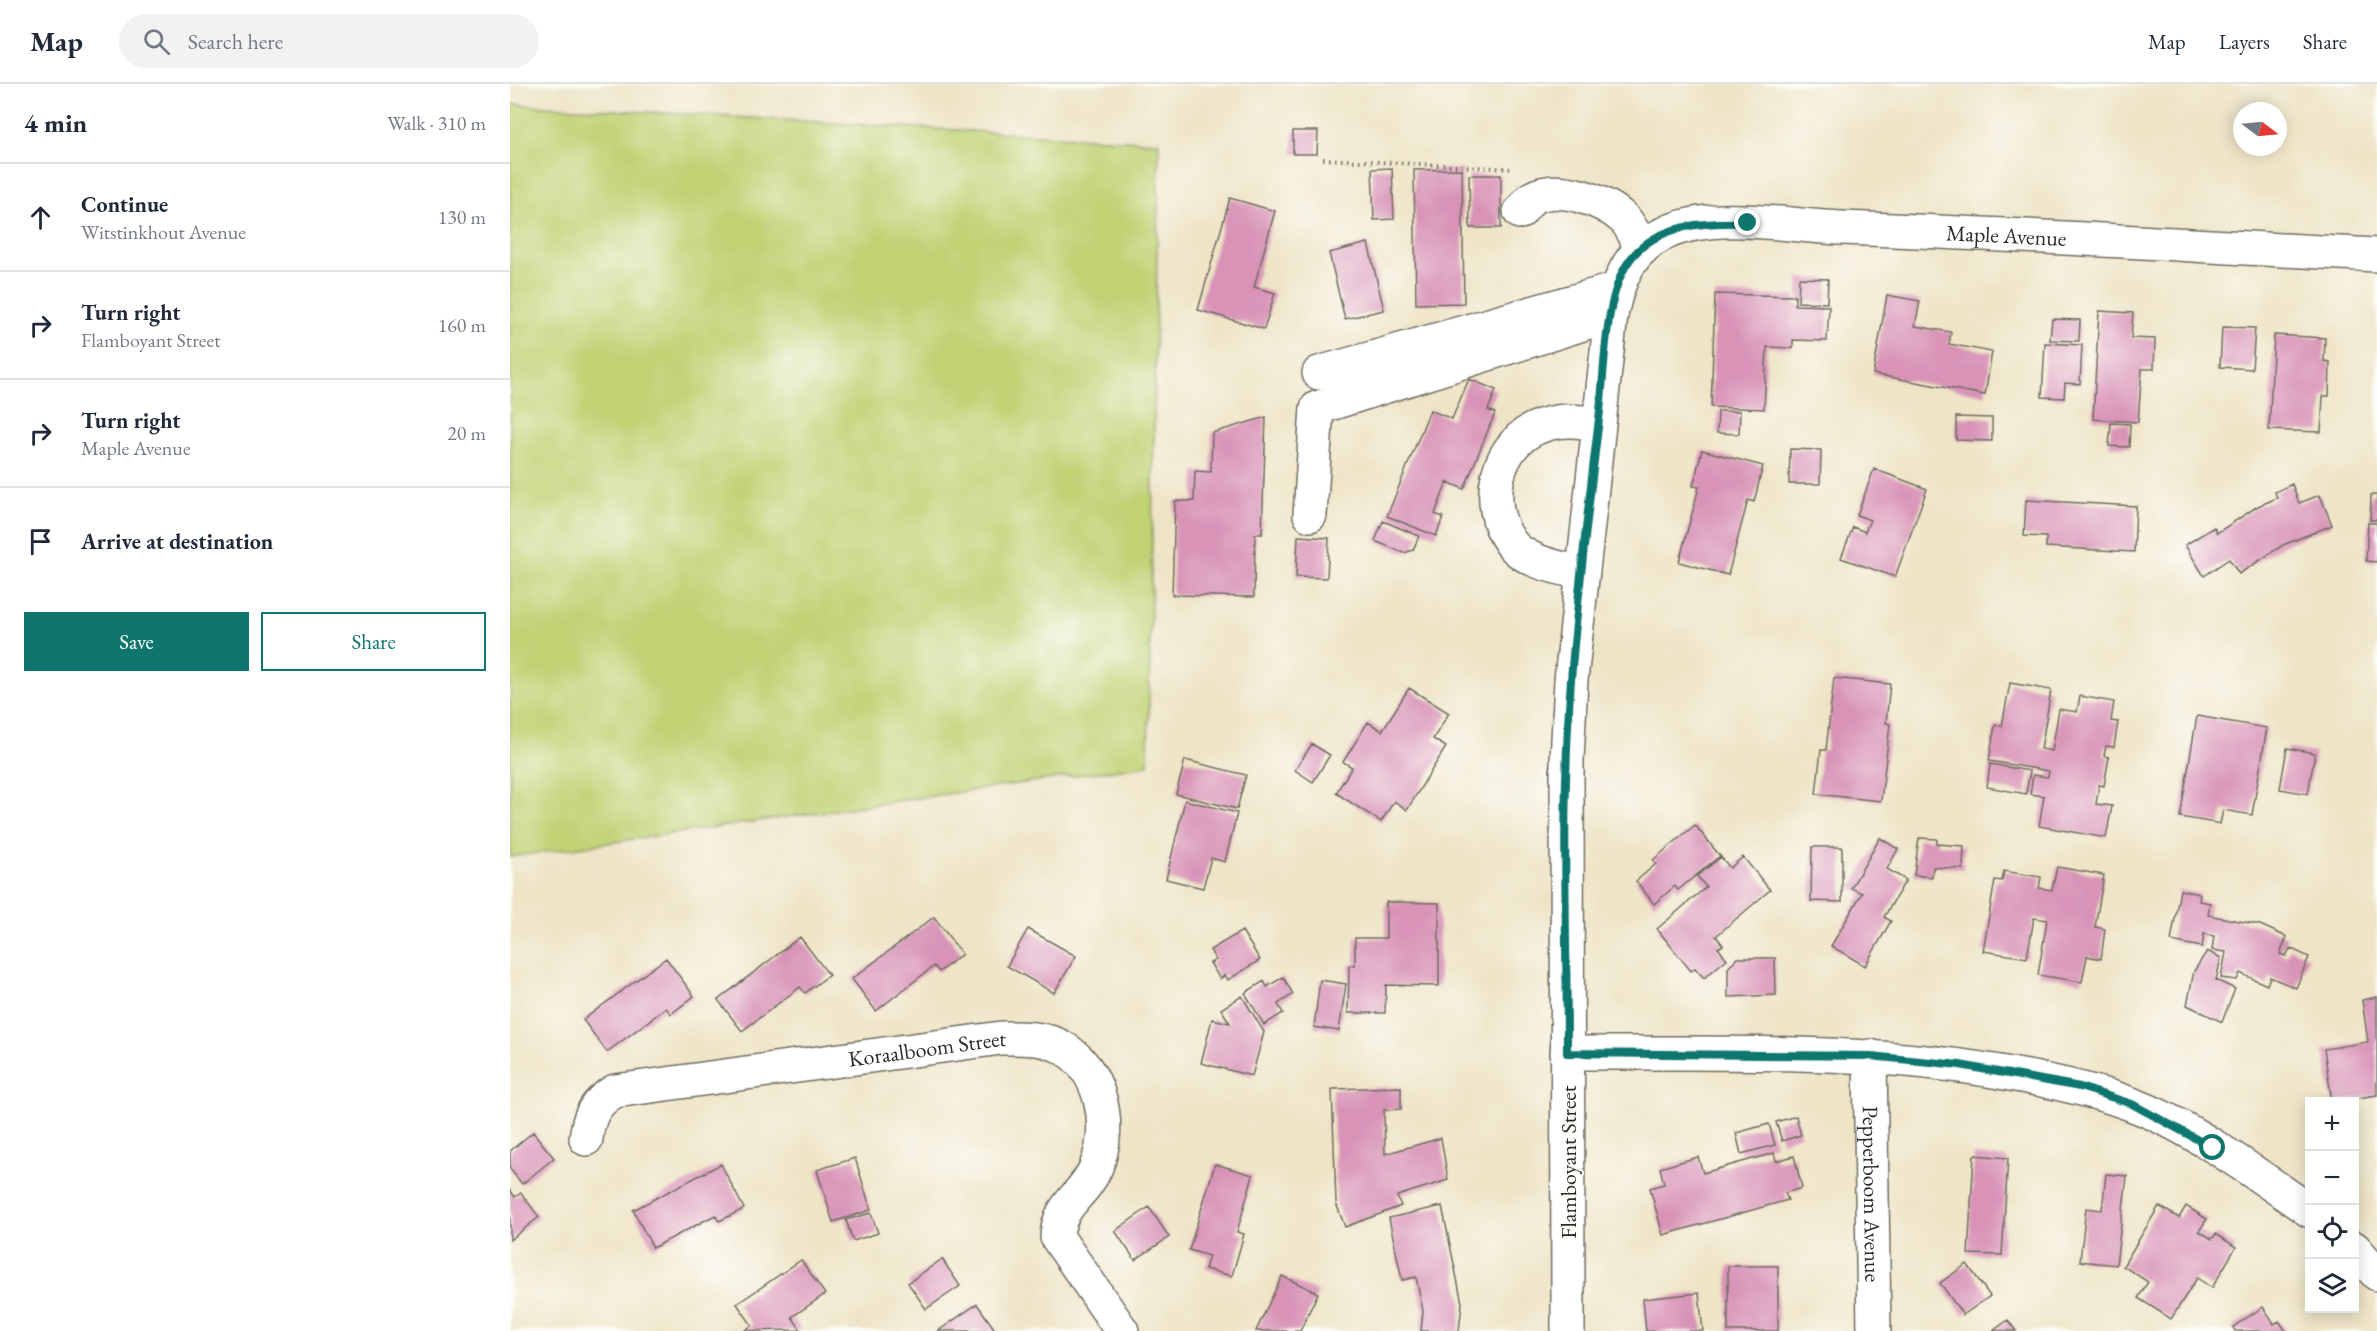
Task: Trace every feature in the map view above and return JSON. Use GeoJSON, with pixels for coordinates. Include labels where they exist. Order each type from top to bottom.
{"type":"FeatureCollection","features":[{"type":"Feature","properties":{"kind":"street"},"geometry":{"type":"LineString","coordinates":[[1520,212],[1532,198],[1542,195],[1552,193],[1578,196],[1611,208],[1627,221],[1641,248]]}},
{"type":"Feature","properties":{"kind":"street","name":"Maple Avenue"},"geometry":{"type":"LineString","coordinates":[[1641,248],[1672,230],[1709,222],[1975,233],[2377,255]]}},
{"type":"Feature","properties":{"kind":"street","name":"Flamboyant Street"},"geometry":{"type":"LineString","coordinates":[[1568,1331],[1568,760],[1571,680],[1598,424],[1614,302],[1629,261],[1641,248]]}},
{"type":"Feature","properties":{"kind":"street"},"geometry":{"type":"LineString","coordinates":[[1319,373],[1614,302]]}},
{"type":"Feature","properties":{"kind":"street"},"geometry":{"type":"LineString","coordinates":[[1310,515],[1317,408],[1614,302]]}},
{"type":"Feature","properties":{"kind":"street"},"geometry":{"type":"LineString","coordinates":[[1582,573],[1528,556],[1511,544],[1499,520],[1495,497],[1499,469],[1514,441],[1542,425],[1568,420],[1598,424]]}},
{"type":"Feature","properties":{"kind":"street","name":"Koraalboom Street"},"geometry":{"type":"LineString","coordinates":[[586,1139],[590,1116],[598,1102],[615,1091],[989,1039],[1027,1038],[1057,1045],[1070,1053],[1083,1066],[1104,1111],[1105,1141],[1096,1169],[1057,1221],[1057,1237],[1122,1331]]}},
{"type":"Feature","properties":{"kind":"street"},"geometry":{"type":"LineString","coordinates":[[1567,1053],[1870,1056],[1971,1066],[2080,1087],[2132,1104],[2213,1148],[2305,1208]]}},
{"type":"Feature","properties":{"kind":"street","name":"Pepperboom Avenue"},"geometry":{"type":"LineString","coordinates":[[1870,1056],[1874,1331]]}},
{"type":"Feature","properties":{"kind":"street"},"geometry":{"type":"LineString","coordinates":[[2359,1253],[2377,1274]]}},
{"type":"Feature","properties":{"kind":"path"},"geometry":{"type":"LineString","coordinates":[[1323,159],[1515,169],[1525,173]]}},
{"type":"Feature","properties":{"kind":"green space"},"geometry":{"type":"Polygon","coordinates":[[[510,104],[1159,142],[1148,765],[510,857],[510,104]]]}},
{"type":"Feature","properties":{"kind":"building"},"geometry":{"type":"Polygon","coordinates":[[[1293,131],[1318,131],[1317,154],[1293,154],[1293,131]]]}},
{"type":"Feature","properties":{"kind":"building"},"geometry":{"type":"Polygon","coordinates":[[[1392,168],[1394,219],[1374,220],[1372,169],[1392,168]]]}},
{"type":"Feature","properties":{"kind":"building"},"geometry":{"type":"Polygon","coordinates":[[[1462,169],[1464,303],[1416,304],[1414,170],[1462,169]]]}},
{"type":"Feature","properties":{"kind":"building"},"geometry":{"type":"Polygon","coordinates":[[[1469,175],[1501,175],[1501,228],[1470,228],[1469,175]]]}},
{"type":"Feature","properties":{"kind":"building"},"geometry":{"type":"Polygon","coordinates":[[[1230,198],[1275,211],[1254,287],[1275,293],[1264,329],[1198,310],[1230,198]]]}},
{"type":"Feature","properties":{"kind":"building"},"geometry":{"type":"Polygon","coordinates":[[[1368,243],[1384,310],[1345,319],[1329,253],[1368,243]]]}},
{"type":"Feature","properties":{"kind":"building"},"geometry":{"type":"Polygon","coordinates":[[[1799,278],[1828,279],[1827,303],[1798,302],[1799,278]]]}},
{"type":"Feature","properties":{"kind":"building"},"geometry":{"type":"Polygon","coordinates":[[[1715,294],[1795,296],[1795,305],[1829,306],[1827,341],[1793,340],[1793,348],[1767,347],[1764,409],[1711,407],[1715,294]]]}},
{"type":"Feature","properties":{"kind":"building"},"geometry":{"type":"Polygon","coordinates":[[[1887,295],[1920,301],[1915,326],[1951,332],[1949,344],[1992,352],[1985,395],[1873,374],[1887,295]]]}},
{"type":"Feature","properties":{"kind":"building"},"geometry":{"type":"Polygon","coordinates":[[[2099,311],[2133,313],[2131,338],[2155,339],[2154,369],[2142,369],[2138,422],[2093,419],[2099,311]]]}},
{"type":"Feature","properties":{"kind":"building"},"geometry":{"type":"Polygon","coordinates":[[[2052,319],[2080,320],[2079,341],[2050,340],[2052,319]]]}},
{"type":"Feature","properties":{"kind":"building"},"geometry":{"type":"Polygon","coordinates":[[[2222,327],[2255,328],[2252,369],[2220,367],[2222,327]]]}},
{"type":"Feature","properties":{"kind":"building"},"geometry":{"type":"Polygon","coordinates":[[[2274,335],[2325,338],[2324,361],[2330,362],[2329,396],[2323,396],[2321,432],[2269,430],[2274,335]]]}},
{"type":"Feature","properties":{"kind":"building"},"geometry":{"type":"Polygon","coordinates":[[[2045,343],[2082,345],[2080,384],[2065,383],[2064,398],[2042,397],[2045,343]]]}},
{"type":"Feature","properties":{"kind":"building"},"geometry":{"type":"Polygon","coordinates":[[[1469,379],[1496,390],[1488,410],[1495,413],[1464,489],[1447,482],[1435,514],[1443,517],[1436,536],[1387,516],[1430,410],[1452,419],[1469,379]]]}},
{"type":"Feature","properties":{"kind":"building"},"geometry":{"type":"Polygon","coordinates":[[[1718,411],[1740,411],[1739,434],[1717,433],[1718,411]]]}},
{"type":"Feature","properties":{"kind":"building"},"geometry":{"type":"Polygon","coordinates":[[[1266,417],[1262,534],[1255,534],[1254,597],[1172,595],[1175,501],[1194,501],[1195,471],[1211,472],[1212,433],[1266,417]]]}},
{"type":"Feature","properties":{"kind":"building"},"geometry":{"type":"Polygon","coordinates":[[[1956,417],[1992,418],[1992,441],[1956,440],[1956,417]]]}},
{"type":"Feature","properties":{"kind":"building"},"geometry":{"type":"Polygon","coordinates":[[[2111,423],[2130,424],[2129,447],[2109,446],[2111,423]]]}},
{"type":"Feature","properties":{"kind":"building"},"geometry":{"type":"Polygon","coordinates":[[[1790,449],[1821,450],[1820,484],[1789,484],[1790,449]]]}},
{"type":"Feature","properties":{"kind":"building"},"geometry":{"type":"Polygon","coordinates":[[[1702,450],[1763,466],[1754,502],[1748,500],[1728,575],[1679,562],[1699,487],[1693,486],[1702,450]]]}},
{"type":"Feature","properties":{"kind":"building"},"geometry":{"type":"Polygon","coordinates":[[[1874,469],[1927,489],[1895,577],[1841,558],[1853,527],[1865,532],[1870,520],[1857,515],[1874,469]]]}},
{"type":"Feature","properties":{"kind":"building"},"geometry":{"type":"Polygon","coordinates":[[[2292,484],[2299,503],[2320,495],[2332,525],[2283,545],[2239,574],[2229,559],[2204,576],[2185,545],[2214,527],[2217,533],[2258,506],[2277,498],[2275,492],[2292,484]]]}},
{"type":"Feature","properties":{"kind":"building"},"geometry":{"type":"Polygon","coordinates":[[[2371,495],[2377,495],[2377,520],[2370,520],[2371,495]]]}},
{"type":"Feature","properties":{"kind":"building"},"geometry":{"type":"Polygon","coordinates":[[[2026,500],[2136,506],[2134,552],[2046,547],[2046,537],[2024,536],[2026,500]]]}},
{"type":"Feature","properties":{"kind":"building"},"geometry":{"type":"Polygon","coordinates":[[[1383,521],[1419,536],[1413,550],[1404,553],[1375,541],[1383,521]]]}},
{"type":"Feature","properties":{"kind":"building"},"geometry":{"type":"Polygon","coordinates":[[[2368,523],[2377,523],[2377,562],[2366,561],[2368,523]]]}},
{"type":"Feature","properties":{"kind":"building"},"geometry":{"type":"Polygon","coordinates":[[[1298,536],[1329,538],[1327,578],[1296,577],[1298,536]]]}},
{"type":"Feature","properties":{"kind":"building"},"geometry":{"type":"Polygon","coordinates":[[[1834,678],[1890,684],[1886,723],[1890,724],[1881,801],[1816,794],[1821,750],[1826,750],[1834,678]]]}},
{"type":"Feature","properties":{"kind":"building"},"geometry":{"type":"Polygon","coordinates":[[[2010,683],[2051,690],[2041,749],[2052,751],[2059,709],[2077,712],[2080,696],[2114,702],[2111,721],[2118,722],[2114,747],[2106,746],[2104,756],[2109,757],[2104,786],[2099,785],[2096,804],[2112,806],[2106,838],[2039,826],[2044,796],[2030,794],[2033,775],[2048,777],[2049,771],[1989,761],[1995,725],[2002,726],[2010,683]]]}},
{"type":"Feature","properties":{"kind":"building"},"geometry":{"type":"Polygon","coordinates":[[[1409,688],[1449,713],[1433,739],[1446,747],[1407,810],[1394,801],[1381,822],[1336,793],[1352,767],[1343,762],[1368,722],[1382,731],[1409,688]]]}},
{"type":"Feature","properties":{"kind":"building"},"geometry":{"type":"Polygon","coordinates":[[[2197,716],[2267,728],[2252,815],[2223,810],[2220,824],[2180,817],[2197,716]]]}},
{"type":"Feature","properties":{"kind":"building"},"geometry":{"type":"Polygon","coordinates":[[[1312,744],[1330,755],[1313,782],[1295,770],[1312,744]]]}},
{"type":"Feature","properties":{"kind":"building"},"geometry":{"type":"Polygon","coordinates":[[[2287,748],[2315,753],[2308,794],[2280,789],[2287,748]]]}},
{"type":"Feature","properties":{"kind":"building"},"geometry":{"type":"Polygon","coordinates":[[[1185,760],[1246,775],[1237,809],[1176,794],[1185,760]]]}},
{"type":"Feature","properties":{"kind":"building"},"geometry":{"type":"Polygon","coordinates":[[[1990,764],[2030,771],[2026,794],[1987,787],[1990,764]]]}},
{"type":"Feature","properties":{"kind":"building"},"geometry":{"type":"Polygon","coordinates":[[[1185,800],[1237,813],[1225,862],[1211,858],[1203,888],[1166,879],[1185,800]]]}},
{"type":"Feature","properties":{"kind":"building"},"geometry":{"type":"Polygon","coordinates":[[[1695,825],[1720,856],[1678,890],[1675,886],[1654,904],[1636,881],[1656,864],[1653,860],[1695,825]]]}},
{"type":"Feature","properties":{"kind":"building"},"geometry":{"type":"Polygon","coordinates":[[[1880,838],[1898,849],[1887,869],[1906,880],[1884,917],[1891,921],[1865,966],[1831,946],[1862,893],[1851,888],[1880,838]]]}},
{"type":"Feature","properties":{"kind":"building"},"geometry":{"type":"Polygon","coordinates":[[[1919,838],[1937,839],[1937,844],[1964,846],[1963,869],[1933,867],[1932,877],[1914,875],[1919,838]]]}},
{"type":"Feature","properties":{"kind":"building"},"geometry":{"type":"Polygon","coordinates":[[[1812,847],[1842,847],[1842,902],[1811,901],[1812,847]]]}},
{"type":"Feature","properties":{"kind":"building"},"geometry":{"type":"Polygon","coordinates":[[[1721,857],[1730,868],[1743,857],[1770,890],[1716,936],[1723,945],[1718,948],[1727,959],[1704,978],[1695,968],[1691,971],[1657,929],[1706,887],[1697,876],[1721,857]]]}},
{"type":"Feature","properties":{"kind":"building"},"geometry":{"type":"Polygon","coordinates":[[[2057,867],[2104,875],[2095,927],[2105,929],[2101,959],[2087,956],[2082,982],[2038,975],[2047,920],[2034,918],[2027,958],[1983,951],[1995,880],[2002,881],[2004,871],[2041,877],[2039,888],[2052,890],[2057,867]]]}},
{"type":"Feature","properties":{"kind":"building"},"geometry":{"type":"Polygon","coordinates":[[[2180,890],[2200,894],[2199,901],[2210,903],[2208,915],[2260,925],[2287,937],[2280,954],[2286,956],[2290,948],[2309,957],[2296,988],[2270,977],[2267,985],[2240,973],[2237,980],[2221,978],[2226,952],[2212,950],[2214,936],[2204,934],[2202,947],[2171,941],[2180,890]]]}},
{"type":"Feature","properties":{"kind":"building"},"geometry":{"type":"Polygon","coordinates":[[[1386,902],[1439,903],[1439,986],[1386,985],[1385,1013],[1348,1013],[1349,965],[1355,965],[1355,938],[1386,938],[1386,902]]]}},
{"type":"Feature","properties":{"kind":"building"},"geometry":{"type":"Polygon","coordinates":[[[934,917],[962,954],[939,972],[934,966],[876,1011],[852,979],[934,917]]]}},
{"type":"Feature","properties":{"kind":"building"},"geometry":{"type":"Polygon","coordinates":[[[1028,929],[1076,956],[1054,993],[1007,966],[1028,929]]]}},
{"type":"Feature","properties":{"kind":"building"},"geometry":{"type":"Polygon","coordinates":[[[1242,931],[1260,960],[1228,980],[1225,975],[1220,979],[1210,963],[1216,960],[1210,950],[1242,931]]]}},
{"type":"Feature","properties":{"kind":"building"},"geometry":{"type":"Polygon","coordinates":[[[800,937],[829,975],[805,993],[800,987],[742,1031],[718,1000],[800,937]]]}},
{"type":"Feature","properties":{"kind":"building"},"geometry":{"type":"Polygon","coordinates":[[[2207,951],[2221,958],[2216,980],[2235,989],[2222,1022],[2187,1005],[2194,971],[2207,951]]]}},
{"type":"Feature","properties":{"kind":"building"},"geometry":{"type":"Polygon","coordinates":[[[666,958],[694,996],[671,1014],[666,1008],[607,1052],[583,1020],[666,958]]]}},
{"type":"Feature","properties":{"kind":"building"},"geometry":{"type":"Polygon","coordinates":[[[1737,958],[1775,958],[1776,995],[1728,997],[1728,968],[1737,958]]]}},
{"type":"Feature","properties":{"kind":"building"},"geometry":{"type":"Polygon","coordinates":[[[1283,977],[1293,994],[1278,1004],[1283,1013],[1264,1025],[1245,993],[1264,981],[1267,987],[1283,977]]]}},
{"type":"Feature","properties":{"kind":"building"},"geometry":{"type":"Polygon","coordinates":[[[1320,980],[1346,984],[1339,1031],[1314,1027],[1320,980]]]}},
{"type":"Feature","properties":{"kind":"building"},"geometry":{"type":"Polygon","coordinates":[[[1242,996],[1264,1032],[1252,1076],[1201,1063],[1212,1019],[1230,1023],[1221,1009],[1242,996]]]}},
{"type":"Feature","properties":{"kind":"building"},"geometry":{"type":"Polygon","coordinates":[[[2377,997],[2377,1095],[2359,1098],[2331,1097],[2324,1049],[2368,1042],[2362,1000],[2377,997]]]}},
{"type":"Feature","properties":{"kind":"building"},"geometry":{"type":"Polygon","coordinates":[[[1401,1087],[1401,1109],[1384,1110],[1385,1154],[1441,1138],[1448,1180],[1397,1196],[1401,1206],[1345,1227],[1336,1203],[1332,1089],[1401,1087]]]}},
{"type":"Feature","properties":{"kind":"building"},"geometry":{"type":"Polygon","coordinates":[[[1796,1116],[1801,1135],[1782,1141],[1776,1122],[1796,1116]]]}},
{"type":"Feature","properties":{"kind":"building"},"geometry":{"type":"Polygon","coordinates":[[[1769,1124],[1775,1145],[1741,1154],[1736,1133],[1769,1124]]]}},
{"type":"Feature","properties":{"kind":"building"},"geometry":{"type":"Polygon","coordinates":[[[533,1132],[554,1158],[522,1184],[510,1169],[510,1151],[533,1132]]]}},
{"type":"Feature","properties":{"kind":"building"},"geometry":{"type":"Polygon","coordinates":[[[1774,1153],[1776,1161],[1794,1156],[1802,1188],[1785,1193],[1788,1200],[1663,1235],[1650,1188],[1664,1184],[1660,1168],[1698,1157],[1703,1173],[1774,1153]]]}},
{"type":"Feature","properties":{"kind":"building"},"geometry":{"type":"Polygon","coordinates":[[[1974,1155],[2008,1158],[2002,1255],[1968,1254],[1974,1155]]]}},
{"type":"Feature","properties":{"kind":"building"},"geometry":{"type":"Polygon","coordinates":[[[855,1158],[871,1210],[833,1222],[817,1170],[855,1158]]]}},
{"type":"Feature","properties":{"kind":"building"},"geometry":{"type":"Polygon","coordinates":[[[721,1164],[744,1209],[719,1221],[715,1215],[653,1248],[633,1210],[721,1164]]]}},
{"type":"Feature","properties":{"kind":"building"},"geometry":{"type":"Polygon","coordinates":[[[1215,1164],[1253,1175],[1237,1232],[1244,1234],[1232,1276],[1205,1269],[1209,1256],[1189,1250],[1215,1164]]]}},
{"type":"Feature","properties":{"kind":"building"},"geometry":{"type":"Polygon","coordinates":[[[2106,1174],[2127,1176],[2116,1265],[2080,1261],[2086,1208],[2102,1210],[2106,1174]]]}},
{"type":"Feature","properties":{"kind":"building"},"geometry":{"type":"Polygon","coordinates":[[[510,1190],[515,1197],[521,1193],[539,1217],[510,1240],[510,1190]]]}},
{"type":"Feature","properties":{"kind":"building"},"geometry":{"type":"Polygon","coordinates":[[[1442,1206],[1462,1303],[1459,1331],[1421,1331],[1423,1311],[1416,1277],[1402,1280],[1389,1218],[1442,1206]]]}},
{"type":"Feature","properties":{"kind":"building"},"geometry":{"type":"Polygon","coordinates":[[[2159,1206],[2179,1218],[2186,1206],[2207,1219],[2199,1231],[2212,1239],[2216,1234],[2236,1247],[2212,1288],[2197,1278],[2171,1319],[2138,1298],[2148,1282],[2123,1266],[2159,1206]]]}},
{"type":"Feature","properties":{"kind":"building"},"geometry":{"type":"Polygon","coordinates":[[[1149,1207],[1169,1237],[1135,1260],[1115,1231],[1149,1207]]]}},
{"type":"Feature","properties":{"kind":"building"},"geometry":{"type":"Polygon","coordinates":[[[871,1213],[878,1233],[853,1241],[846,1220],[871,1213]]]}},
{"type":"Feature","properties":{"kind":"building"},"geometry":{"type":"Polygon","coordinates":[[[942,1259],[960,1286],[926,1309],[908,1283],[942,1259]]]}},
{"type":"Feature","properties":{"kind":"building"},"geometry":{"type":"Polygon","coordinates":[[[801,1260],[825,1294],[792,1317],[801,1330],[744,1331],[752,1325],[737,1304],[801,1260]]]}},
{"type":"Feature","properties":{"kind":"building"},"geometry":{"type":"Polygon","coordinates":[[[1967,1264],[1990,1296],[1963,1315],[1940,1283],[1967,1264]]]}},
{"type":"Feature","properties":{"kind":"building"},"geometry":{"type":"Polygon","coordinates":[[[1728,1266],[1778,1266],[1778,1331],[1728,1331],[1728,1266]]]}},
{"type":"Feature","properties":{"kind":"building"},"geometry":{"type":"Polygon","coordinates":[[[1282,1276],[1318,1293],[1300,1331],[1256,1331],[1282,1276]]]}},
{"type":"Feature","properties":{"kind":"building"},"geometry":{"type":"Polygon","coordinates":[[[1699,1293],[1703,1331],[1646,1331],[1643,1299],[1699,1293]]]}},
{"type":"Feature","properties":{"kind":"building"},"geometry":{"type":"Polygon","coordinates":[[[977,1304],[996,1331],[938,1331],[977,1304]]]}},
{"type":"Feature","properties":{"kind":"building"},"geometry":{"type":"Polygon","coordinates":[[[2263,1307],[2274,1324],[2279,1321],[2286,1331],[2235,1331],[2233,1327],[2263,1307]]]}},
{"type":"Feature","properties":{"kind":"building"},"geometry":{"type":"Polygon","coordinates":[[[2008,1320],[2016,1331],[1993,1331],[2008,1320]]]}},
{"type":"Feature","properties":{"kind":"route"},"geometry":{"type":"LineString","coordinates":[[1748,223],[1709,222],[1672,230],[1641,248],[1629,261],[1621,276],[1611,315],[1571,680],[1568,760],[1567,1053],[1870,1056],[1960,1065],[2080,1087],[2132,1104],[2169,1122],[2213,1148]]}}]}
